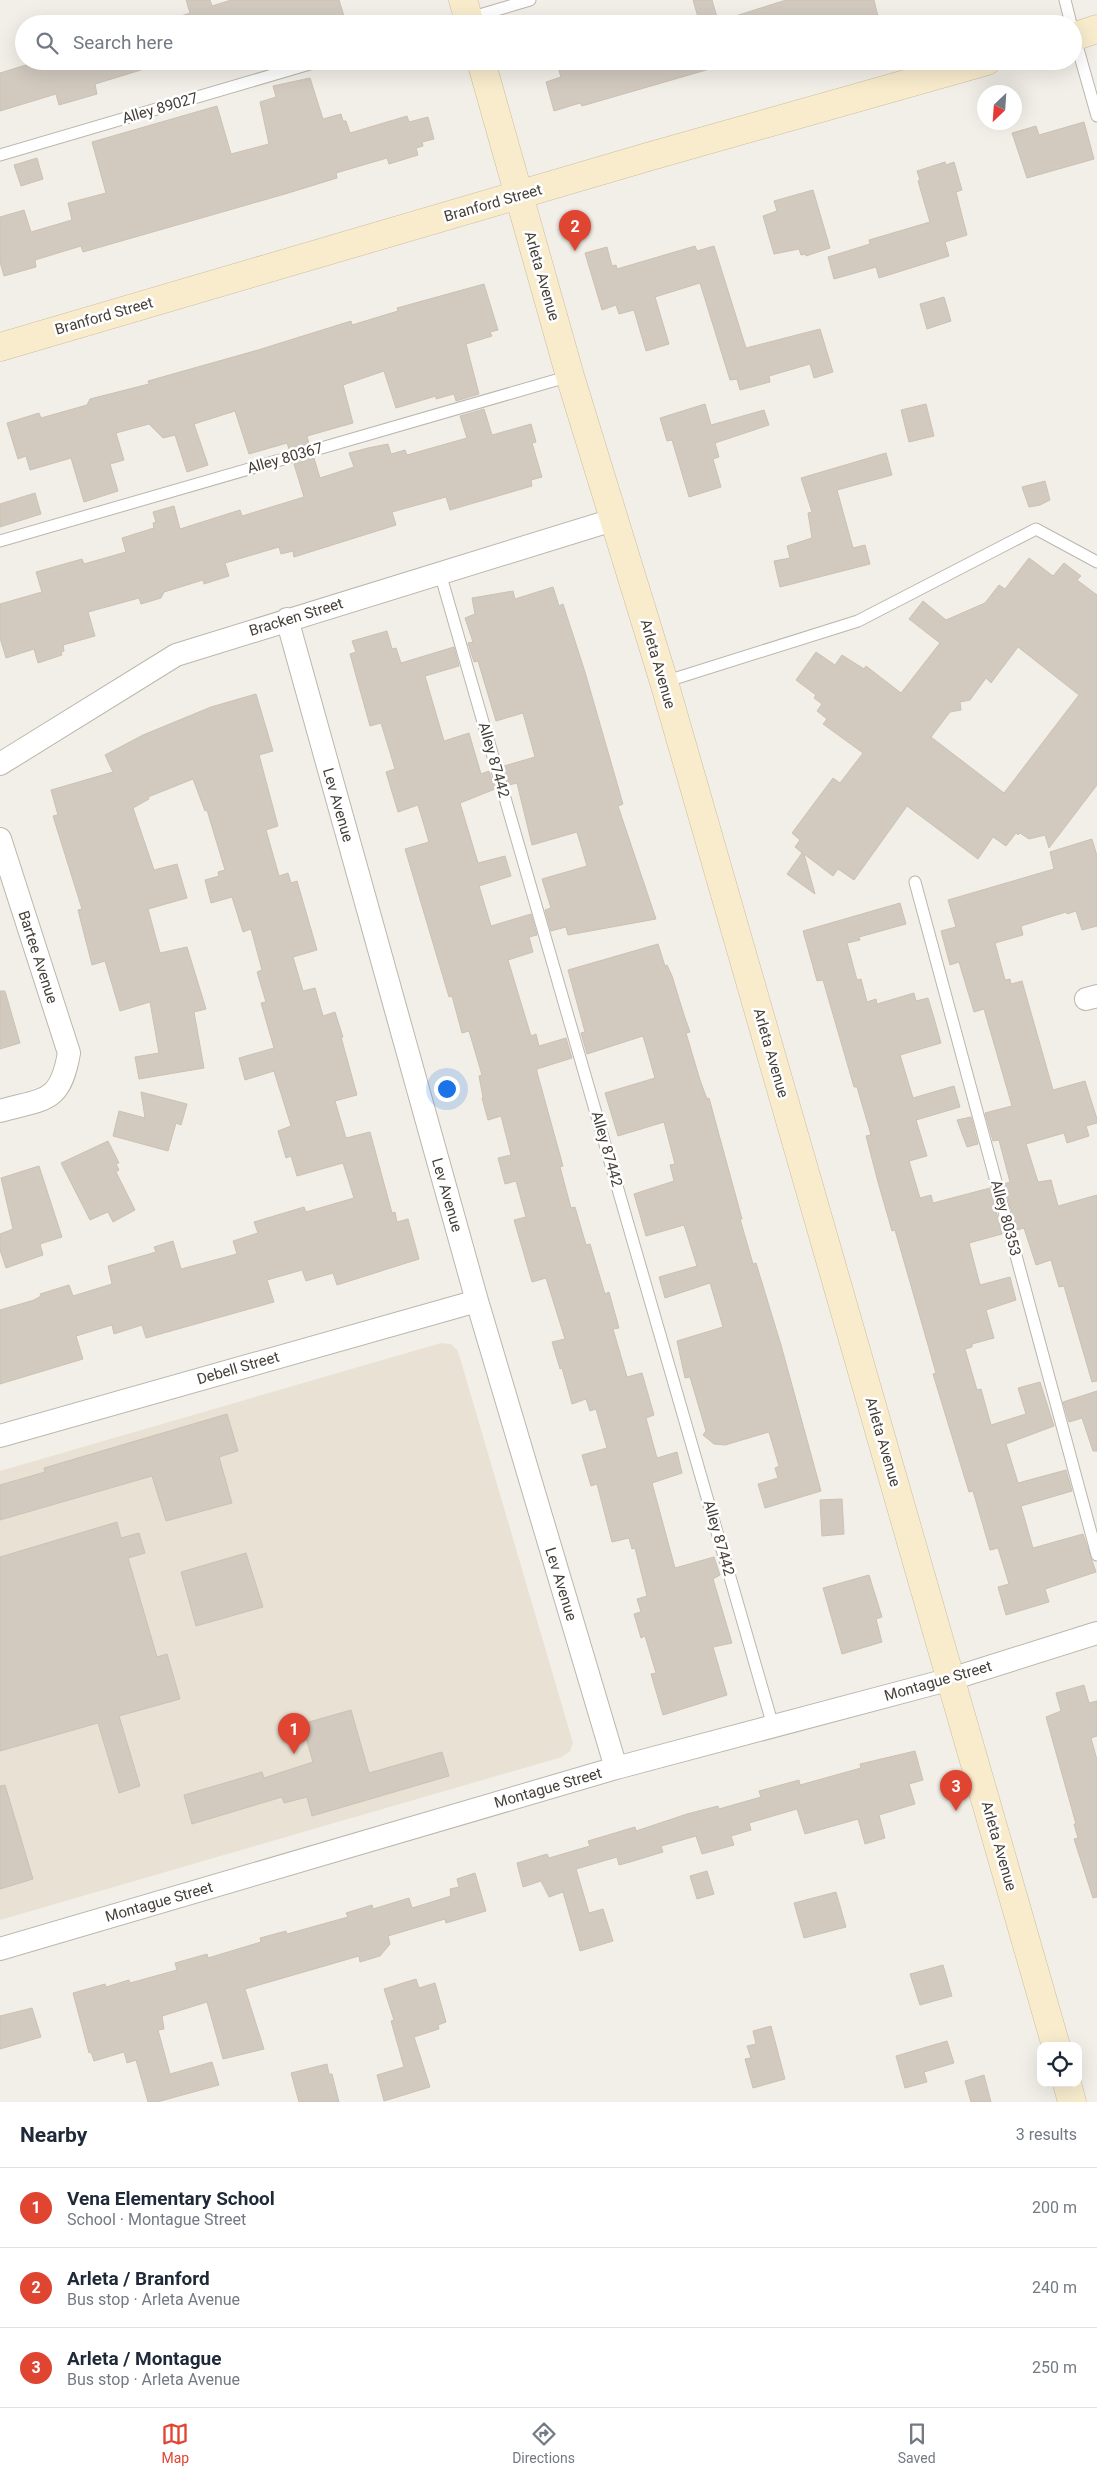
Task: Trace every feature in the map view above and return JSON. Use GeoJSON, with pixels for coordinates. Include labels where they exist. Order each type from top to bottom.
{"type":"FeatureCollection","features":[{"type":"Feature","properties":{"kind":"main road","name":"Arleta Avenue"},"geometry":{"type":"LineString","coordinates":[[484,70],[570,376],[616,519],[664,682],[1055,2042]]}},
{"type":"Feature","properties":{"kind":"main road","name":"Branford Street"},"geometry":{"type":"LineString","coordinates":[[0,346],[956,70]]}},
{"type":"Feature","properties":{"kind":"main road"},"geometry":{"type":"LineString","coordinates":[[1068,2087],[1072,2102]]}},
{"type":"Feature","properties":{"kind":"street","name":"Bracken Street"},"geometry":{"type":"LineString","coordinates":[[0,764],[176,655],[286,619],[616,519]]}},
{"type":"Feature","properties":{"kind":"street","name":"Lev Avenue"},"geometry":{"type":"LineString","coordinates":[[286,619],[477,1301],[616,1768]]}},
{"type":"Feature","properties":{"kind":"street","name":"Bartee Avenue"},"geometry":{"type":"LineString","coordinates":[[0,839],[69,1053],[65,1077],[52,1096],[0,1111]]}},
{"type":"Feature","properties":{"kind":"street","name":"Debell Street"},"geometry":{"type":"LineString","coordinates":[[0,1436],[477,1301]]}},
{"type":"Feature","properties":{"kind":"street","name":"Montague Street"},"geometry":{"type":"LineString","coordinates":[[0,1949],[616,1768],[952,1679],[1097,1633]]}},
{"type":"Feature","properties":{"kind":"lane"},"geometry":{"type":"LineString","coordinates":[[467,15],[530,0]]}},
{"type":"Feature","properties":{"kind":"lane"},"geometry":{"type":"LineString","coordinates":[[1065,0],[1072,15]]}},
{"type":"Feature","properties":{"kind":"lane"},"geometry":{"type":"LineString","coordinates":[[1082,41],[1097,116]]}},
{"type":"Feature","properties":{"kind":"lane","name":"Alley 89027"},"geometry":{"type":"LineString","coordinates":[[0,154],[289,70]]}},
{"type":"Feature","properties":{"kind":"lane","name":"Alley 80367"},"geometry":{"type":"LineString","coordinates":[[0,541],[570,376]]}},
{"type":"Feature","properties":{"kind":"lane"},"geometry":{"type":"LineString","coordinates":[[664,682],[858,621],[1036,529],[1097,562]]}},
{"type":"Feature","properties":{"kind":"lane","name":"Alley 87442"},"geometry":{"type":"LineString","coordinates":[[440,572],[773,1726]]}},
{"type":"Feature","properties":{"kind":"lane","name":"Alley 80353"},"geometry":{"type":"LineString","coordinates":[[915,882],[1097,1555]]}},
{"type":"Feature","properties":{"kind":"shaded area"},"geometry":{"type":"Polygon","coordinates":[[[441,1343],[451,1344],[458,1351],[573,1743],[570,1751],[562,1757],[0,1920],[0,1471],[441,1343]]]}},
{"type":"Feature","properties":{"kind":"building"},"geometry":{"type":"Polygon","coordinates":[[[186,0],[210,0],[212,6],[231,0],[339,0],[344,15],[184,15],[190,13],[186,0]]]}},
{"type":"Feature","properties":{"kind":"building"},"geometry":{"type":"Polygon","coordinates":[[[693,0],[712,0],[716,15],[697,15],[693,0]]]}},
{"type":"Feature","properties":{"kind":"building"},"geometry":{"type":"Polygon","coordinates":[[[786,0],[874,0],[878,15],[739,15],[786,0]]]}},
{"type":"Feature","properties":{"kind":"building"},"geometry":{"type":"Polygon","coordinates":[[[15,68],[15,70],[141,70],[95,84],[97,94],[59,105],[56,94],[0,111],[0,73],[15,68]]]}},
{"type":"Feature","properties":{"kind":"building"},"geometry":{"type":"Polygon","coordinates":[[[559,70],[706,70],[582,106],[580,103],[554,111],[546,82],[561,77],[559,70]]]}},
{"type":"Feature","properties":{"kind":"building"},"geometry":{"type":"Polygon","coordinates":[[[310,78],[323,119],[341,114],[343,121],[346,121],[350,133],[407,116],[409,122],[428,117],[434,139],[422,142],[423,146],[416,148],[418,155],[389,164],[387,158],[336,173],[337,178],[83,252],[81,246],[35,260],[36,267],[4,276],[0,262],[0,217],[24,210],[31,232],[72,220],[68,203],[106,193],[92,142],[217,106],[231,154],[269,144],[260,102],[276,97],[273,86],[310,78]]]}},
{"type":"Feature","properties":{"kind":"building"},"geometry":{"type":"Polygon","coordinates":[[[1084,122],[1094,159],[1027,178],[1012,133],[1036,126],[1039,135],[1084,122]]]}},
{"type":"Feature","properties":{"kind":"building"},"geometry":{"type":"Polygon","coordinates":[[[37,158],[43,179],[21,186],[14,165],[37,158]]]}},
{"type":"Feature","properties":{"kind":"building"},"geometry":{"type":"Polygon","coordinates":[[[945,162],[946,165],[954,162],[962,190],[956,192],[967,235],[945,242],[949,256],[879,278],[876,267],[834,279],[828,257],[870,244],[869,240],[930,222],[918,181],[920,180],[917,171],[945,162]]]}},
{"type":"Feature","properties":{"kind":"building"},"geometry":{"type":"Polygon","coordinates":[[[813,190],[830,248],[806,256],[806,254],[801,255],[799,249],[774,254],[763,216],[777,211],[774,201],[813,190]]]}},
{"type":"Feature","properties":{"kind":"building"},"geometry":{"type":"Polygon","coordinates":[[[695,246],[697,251],[714,246],[746,348],[820,329],[833,372],[814,378],[810,364],[769,376],[770,382],[740,390],[737,379],[730,380],[700,283],[655,297],[669,344],[646,351],[634,310],[619,314],[616,305],[602,310],[585,253],[607,247],[612,266],[616,265],[617,269],[695,246]]]}},
{"type":"Feature","properties":{"kind":"building"},"geometry":{"type":"Polygon","coordinates":[[[484,284],[498,330],[490,332],[492,336],[466,344],[479,394],[456,401],[454,394],[436,399],[436,396],[396,408],[384,371],[343,385],[353,423],[307,436],[309,444],[289,449],[287,443],[249,454],[235,411],[194,424],[208,465],[187,472],[175,435],[163,438],[149,424],[116,433],[124,460],[110,464],[118,491],[84,502],[71,458],[30,470],[26,456],[18,459],[7,423],[39,413],[41,418],[87,405],[90,399],[149,384],[148,381],[351,321],[352,325],[398,311],[397,308],[484,284]]]}},
{"type":"Feature","properties":{"kind":"building"},"geometry":{"type":"Polygon","coordinates":[[[944,297],[951,321],[927,329],[920,304],[944,297]]]}},
{"type":"Feature","properties":{"kind":"building"},"geometry":{"type":"Polygon","coordinates":[[[705,404],[711,425],[764,410],[769,425],[715,443],[719,457],[713,459],[721,487],[689,497],[672,440],[667,441],[660,418],[705,404]]]}},
{"type":"Feature","properties":{"kind":"building"},"geometry":{"type":"Polygon","coordinates":[[[926,404],[934,436],[909,442],[901,410],[926,404]]]}},
{"type":"Feature","properties":{"kind":"building"},"geometry":{"type":"Polygon","coordinates":[[[484,409],[492,435],[531,424],[536,442],[532,443],[542,477],[531,480],[532,486],[450,510],[446,497],[392,512],[396,525],[294,557],[293,551],[281,554],[279,547],[225,563],[229,576],[204,584],[203,580],[164,592],[161,598],[141,604],[139,598],[88,612],[95,636],[63,645],[64,651],[61,652],[62,655],[38,663],[34,649],[6,658],[0,638],[0,604],[42,592],[36,572],[82,559],[84,564],[126,552],[122,538],[154,528],[153,523],[156,522],[153,512],[174,506],[180,529],[240,510],[242,516],[304,497],[294,464],[314,458],[320,478],[354,467],[349,453],[388,444],[391,454],[405,450],[407,455],[467,438],[460,416],[484,409]]]}},
{"type":"Feature","properties":{"kind":"building"},"geometry":{"type":"Polygon","coordinates":[[[886,453],[892,475],[837,490],[853,548],[865,545],[870,564],[780,587],[774,561],[790,558],[787,546],[812,538],[808,513],[812,512],[801,478],[886,453]]]}},
{"type":"Feature","properties":{"kind":"building"},"geometry":{"type":"Polygon","coordinates":[[[1045,481],[1050,500],[1040,505],[1029,507],[1022,487],[1045,481]]]}},
{"type":"Feature","properties":{"kind":"building"},"geometry":{"type":"Polygon","coordinates":[[[35,493],[41,514],[0,527],[0,504],[35,493]]]}},
{"type":"Feature","properties":{"kind":"building"},"geometry":{"type":"Polygon","coordinates":[[[1029,558],[1053,576],[1064,563],[1081,576],[1077,580],[1097,595],[1097,785],[1049,848],[1045,835],[1029,839],[1020,833],[1018,835],[1016,833],[1006,846],[993,837],[978,859],[907,806],[854,880],[838,869],[833,876],[804,854],[815,894],[787,874],[802,853],[795,847],[800,840],[792,833],[833,778],[840,783],[863,753],[823,724],[827,719],[817,711],[822,704],[814,698],[816,695],[796,680],[816,652],[835,665],[842,655],[864,669],[866,666],[901,693],[940,643],[909,619],[923,601],[946,620],[985,603],[999,585],[1005,589],[1029,558]],[[1018,647],[991,683],[986,678],[970,700],[960,702],[961,710],[950,712],[931,737],[1004,793],[1079,695],[1018,647]]]}},
{"type":"Feature","properties":{"kind":"building"},"geometry":{"type":"Polygon","coordinates":[[[553,587],[559,606],[563,604],[585,672],[623,804],[618,806],[656,919],[568,935],[566,927],[551,931],[545,910],[551,908],[542,879],[587,866],[577,832],[532,845],[517,783],[509,785],[504,766],[535,757],[523,713],[496,721],[478,661],[474,662],[468,643],[473,642],[465,618],[475,614],[472,598],[513,591],[515,599],[553,587]]]}},
{"type":"Feature","properties":{"kind":"building"},"geometry":{"type":"Polygon","coordinates":[[[387,631],[392,649],[396,648],[401,663],[454,647],[459,666],[425,676],[444,741],[469,733],[481,774],[489,771],[495,789],[460,803],[478,863],[505,856],[511,876],[479,886],[491,926],[531,914],[537,935],[529,937],[533,952],[508,960],[531,1036],[536,1034],[539,1046],[566,1038],[572,1058],[537,1069],[563,1166],[560,1167],[571,1208],[575,1207],[586,1245],[590,1244],[605,1294],[609,1292],[619,1328],[613,1329],[627,1377],[642,1373],[654,1415],[646,1418],[657,1458],[677,1452],[682,1473],[652,1483],[675,1568],[714,1557],[720,1575],[713,1579],[732,1643],[713,1647],[727,1695],[663,1715],[651,1674],[656,1673],[645,1636],[641,1638],[634,1614],[641,1612],[637,1599],[647,1596],[635,1548],[632,1549],[629,1538],[612,1542],[597,1484],[591,1486],[582,1455],[607,1448],[596,1409],[590,1411],[586,1399],[572,1404],[562,1368],[560,1369],[552,1342],[565,1339],[546,1278],[532,1282],[514,1220],[526,1217],[516,1181],[505,1184],[498,1158],[511,1155],[501,1116],[488,1120],[479,1076],[482,1075],[469,1031],[462,1033],[452,996],[449,997],[405,849],[429,842],[418,805],[398,812],[386,772],[395,769],[381,723],[370,726],[350,654],[356,652],[352,641],[387,631]]]}},
{"type":"Feature","properties":{"kind":"building"},"geometry":{"type":"Polygon","coordinates":[[[256,694],[273,751],[259,755],[278,826],[266,830],[279,876],[288,873],[291,883],[297,881],[317,950],[293,957],[303,991],[315,988],[323,1016],[335,1012],[343,1037],[341,1037],[357,1095],[335,1101],[346,1138],[370,1132],[392,1213],[395,1212],[397,1222],[408,1219],[419,1259],[337,1285],[333,1273],[306,1281],[302,1270],[267,1280],[274,1302],[146,1338],[142,1325],[114,1334],[112,1325],[76,1336],[83,1359],[0,1384],[0,1310],[34,1300],[41,1296],[40,1294],[69,1285],[73,1296],[112,1284],[108,1266],[156,1252],[154,1247],[173,1241],[181,1269],[237,1254],[233,1241],[258,1233],[254,1222],[304,1207],[306,1212],[354,1198],[343,1163],[297,1176],[291,1156],[286,1158],[278,1131],[291,1126],[274,1071],[245,1080],[239,1058],[274,1048],[261,1003],[266,1002],[257,972],[262,970],[251,929],[243,932],[232,897],[211,903],[205,880],[219,876],[218,872],[225,870],[207,810],[205,811],[193,779],[148,797],[149,799],[133,808],[154,870],[177,864],[187,898],[148,909],[160,953],[187,947],[206,1009],[194,1012],[204,1068],[139,1079],[135,1057],[159,1053],[150,1002],[120,1011],[105,961],[92,965],[78,910],[82,909],[53,816],[58,815],[51,790],[113,772],[105,755],[143,735],[211,707],[256,694]]]}},
{"type":"Feature","properties":{"kind":"building"},"geometry":{"type":"Polygon","coordinates":[[[1092,839],[1097,856],[1097,926],[1082,930],[1076,911],[1067,914],[1066,912],[1021,926],[1023,935],[995,943],[1005,980],[1010,979],[1011,984],[1022,981],[1053,1090],[1085,1081],[1097,1119],[1097,1123],[1086,1126],[1089,1136],[1067,1143],[1064,1133],[1026,1144],[1038,1182],[1051,1180],[1058,1206],[1097,1195],[1097,1381],[1092,1382],[1064,1286],[1059,1287],[1051,1260],[1036,1265],[1024,1228],[1017,1230],[1004,1184],[1010,1182],[999,1140],[993,1141],[985,1113],[1012,1106],[984,1009],[974,1012],[959,962],[950,965],[941,931],[956,927],[948,900],[1054,869],[1050,852],[1092,839]]]}},
{"type":"Feature","properties":{"kind":"building"},"geometry":{"type":"Polygon","coordinates":[[[900,903],[906,924],[859,937],[860,940],[847,943],[857,980],[861,979],[867,1002],[876,999],[877,1004],[914,993],[916,1001],[928,998],[941,1043],[900,1055],[913,1098],[954,1086],[960,1107],[916,1120],[927,1156],[909,1161],[920,1198],[931,1195],[933,1203],[990,1188],[1002,1234],[969,1243],[980,1285],[1010,1277],[1016,1300],[986,1310],[994,1338],[972,1344],[972,1347],[965,1349],[977,1390],[981,1389],[991,1425],[1026,1414],[1018,1388],[1040,1382],[1054,1426],[1006,1444],[1018,1483],[1066,1470],[1072,1491],[1021,1506],[1033,1548],[1083,1534],[1096,1572],[1045,1589],[1049,1602],[1006,1615],[998,1587],[1009,1584],[998,1548],[990,1550],[973,1491],[969,1492],[933,1374],[936,1373],[895,1230],[892,1231],[878,1182],[866,1136],[871,1135],[857,1087],[854,1087],[823,980],[817,981],[803,931],[900,903]]]}},
{"type":"Feature","properties":{"kind":"building"},"geometry":{"type":"Polygon","coordinates":[[[658,944],[665,966],[667,965],[672,976],[690,1032],[686,1033],[700,1080],[707,1099],[709,1098],[742,1219],[740,1219],[753,1264],[756,1263],[781,1345],[821,1491],[765,1508],[758,1484],[778,1478],[775,1468],[779,1466],[769,1432],[725,1445],[714,1444],[703,1435],[706,1431],[690,1377],[685,1378],[677,1341],[723,1327],[710,1283],[665,1298],[659,1277],[697,1266],[684,1225],[646,1236],[634,1194],[674,1181],[670,1165],[675,1164],[664,1122],[618,1136],[605,1093],[655,1078],[643,1036],[587,1054],[581,1033],[585,1032],[568,970],[658,944]]]}},
{"type":"Feature","properties":{"kind":"building"},"geometry":{"type":"Polygon","coordinates":[[[0,991],[5,991],[20,1043],[0,1049],[0,991]]]}},
{"type":"Feature","properties":{"kind":"building"},"geometry":{"type":"Polygon","coordinates":[[[141,1092],[187,1104],[181,1125],[176,1123],[168,1151],[113,1136],[119,1111],[145,1118],[141,1092]]]}},
{"type":"Feature","properties":{"kind":"building"},"geometry":{"type":"Polygon","coordinates":[[[971,1117],[978,1144],[967,1147],[957,1120],[971,1117]]]}},
{"type":"Feature","properties":{"kind":"building"},"geometry":{"type":"Polygon","coordinates":[[[108,1141],[119,1163],[116,1164],[119,1170],[116,1172],[135,1210],[113,1222],[108,1212],[90,1220],[61,1163],[108,1141]]]}},
{"type":"Feature","properties":{"kind":"building"},"geometry":{"type":"Polygon","coordinates":[[[39,1166],[62,1237],[40,1244],[43,1255],[6,1268],[0,1250],[0,1234],[13,1229],[1,1178],[39,1166]]]}},
{"type":"Feature","properties":{"kind":"building"},"geometry":{"type":"Polygon","coordinates":[[[1097,1391],[1097,1451],[1093,1451],[1082,1418],[1069,1422],[1063,1402],[1097,1391]]]}},
{"type":"Feature","properties":{"kind":"building"},"geometry":{"type":"Polygon","coordinates":[[[227,1414],[238,1451],[219,1457],[232,1503],[166,1521],[152,1476],[0,1520],[0,1485],[45,1472],[44,1468],[227,1414]]]}},
{"type":"Feature","properties":{"kind":"building"},"geometry":{"type":"Polygon","coordinates":[[[842,1499],[844,1534],[822,1536],[820,1500],[842,1499]]]}},
{"type":"Feature","properties":{"kind":"building"},"geometry":{"type":"Polygon","coordinates":[[[117,1522],[121,1538],[139,1533],[145,1553],[128,1558],[157,1657],[167,1654],[180,1699],[119,1716],[140,1786],[119,1793],[98,1723],[0,1751],[0,1557],[117,1522]]]}},
{"type":"Feature","properties":{"kind":"building"},"geometry":{"type":"Polygon","coordinates":[[[246,1553],[263,1607],[196,1626],[181,1572],[246,1553]]]}},
{"type":"Feature","properties":{"kind":"building"},"geometry":{"type":"Polygon","coordinates":[[[869,1575],[882,1617],[876,1619],[882,1642],[842,1654],[823,1588],[869,1575]]]}},
{"type":"Feature","properties":{"kind":"building"},"geometry":{"type":"Polygon","coordinates":[[[1084,1685],[1089,1703],[1097,1701],[1097,1736],[1091,1738],[1097,1760],[1097,1897],[1093,1898],[1074,1839],[1078,1838],[1074,1824],[1076,1824],[1046,1717],[1061,1711],[1056,1693],[1084,1685]]]}},
{"type":"Feature","properties":{"kind":"building"},"geometry":{"type":"Polygon","coordinates":[[[351,1710],[369,1773],[442,1752],[449,1776],[312,1816],[307,1797],[284,1803],[282,1797],[192,1824],[184,1795],[262,1772],[264,1778],[313,1762],[302,1724],[351,1710]]]}},
{"type":"Feature","properties":{"kind":"building"},"geometry":{"type":"Polygon","coordinates":[[[915,1751],[923,1780],[909,1784],[915,1804],[879,1815],[885,1838],[865,1844],[858,1819],[805,1834],[797,1809],[749,1823],[751,1830],[731,1836],[734,1845],[702,1854],[696,1836],[661,1846],[663,1852],[630,1862],[619,1865],[617,1857],[576,1869],[589,1913],[603,1909],[613,1941],[580,1951],[563,1892],[549,1897],[541,1881],[523,1887],[517,1863],[547,1854],[549,1858],[590,1846],[588,1841],[635,1827],[636,1831],[687,1814],[718,1806],[719,1809],[761,1797],[759,1791],[799,1780],[800,1785],[861,1768],[860,1764],[915,1751]]]}},
{"type":"Feature","properties":{"kind":"building"},"geometry":{"type":"Polygon","coordinates":[[[5,1785],[33,1879],[0,1889],[0,1786],[5,1785]]]}},
{"type":"Feature","properties":{"kind":"building"},"geometry":{"type":"Polygon","coordinates":[[[707,1871],[714,1894],[697,1899],[690,1876],[707,1871]]]}},
{"type":"Feature","properties":{"kind":"building"},"geometry":{"type":"Polygon","coordinates":[[[475,1873],[486,1911],[446,1923],[445,1919],[388,1936],[390,1944],[380,1956],[360,1962],[359,1956],[245,1989],[264,2049],[223,2059],[207,2002],[162,2016],[164,2029],[158,2030],[170,2074],[212,2062],[219,2085],[157,2102],[148,2102],[136,2060],[127,2063],[124,2052],[94,2061],[91,2052],[89,2053],[73,1993],[105,1984],[106,1987],[129,1980],[130,1983],[177,1970],[175,1963],[207,1954],[208,1958],[261,1942],[260,1938],[286,1931],[287,1934],[348,1917],[346,1913],[372,1905],[373,1909],[409,1898],[412,1908],[451,1896],[450,1889],[459,1887],[457,1879],[475,1873]]]}},
{"type":"Feature","properties":{"kind":"building"},"geometry":{"type":"Polygon","coordinates":[[[836,1892],[846,1927],[804,1938],[794,1903],[836,1892]]]}},
{"type":"Feature","properties":{"kind":"building"},"geometry":{"type":"Polygon","coordinates":[[[943,1965],[952,1996],[920,2005],[910,1974],[943,1965]]]}},
{"type":"Feature","properties":{"kind":"building"},"geometry":{"type":"Polygon","coordinates":[[[416,1979],[419,1988],[435,1983],[446,2022],[438,2025],[439,2029],[414,2037],[430,2087],[384,2101],[377,2075],[404,2067],[391,2021],[394,2020],[384,1989],[416,1979]]]}},
{"type":"Feature","properties":{"kind":"building"},"geometry":{"type":"Polygon","coordinates":[[[32,2008],[41,2037],[0,2049],[0,2016],[32,2008]]]}},
{"type":"Feature","properties":{"kind":"building"},"geometry":{"type":"Polygon","coordinates":[[[771,2026],[785,2079],[753,2088],[745,2059],[751,2058],[747,2046],[756,2044],[753,2031],[771,2026]]]}},
{"type":"Feature","properties":{"kind":"building"},"geometry":{"type":"Polygon","coordinates":[[[947,2041],[954,2063],[924,2072],[927,2082],[905,2088],[896,2056],[947,2041]]]}},
{"type":"Feature","properties":{"kind":"building"},"geometry":{"type":"Polygon","coordinates":[[[327,2064],[329,2074],[332,2074],[339,2102],[299,2102],[291,2073],[327,2064]]]}},
{"type":"Feature","properties":{"kind":"building"},"geometry":{"type":"Polygon","coordinates":[[[984,2075],[991,2102],[971,2102],[965,2081],[984,2075]]]}},
{"type":"Feature","properties":{"kind":"place","name":"Arleta / Branford"},"geometry":{"type":"Point","coordinates":[575,251]}},
{"type":"Feature","properties":{"kind":"place","name":"Vena Elementary School"},"geometry":{"type":"Point","coordinates":[294,1754]}},
{"type":"Feature","properties":{"kind":"place","name":"Arleta / Montague"},"geometry":{"type":"Point","coordinates":[956,1811]}}]}
